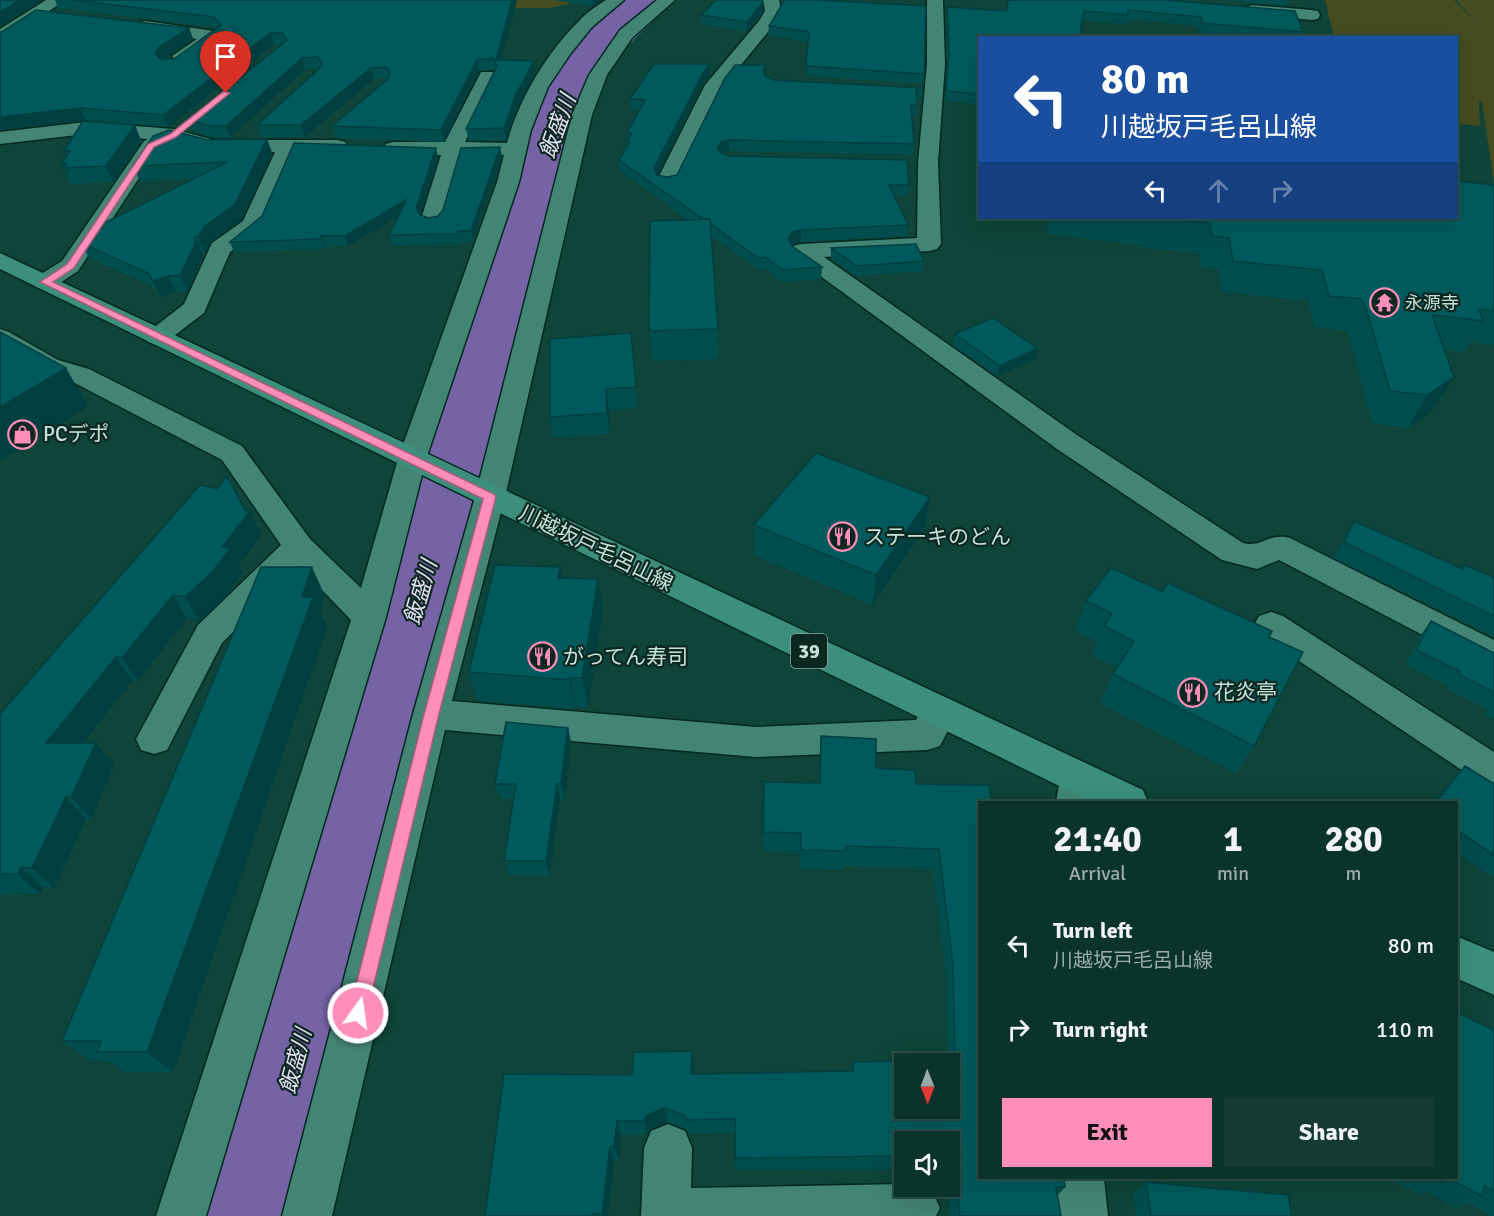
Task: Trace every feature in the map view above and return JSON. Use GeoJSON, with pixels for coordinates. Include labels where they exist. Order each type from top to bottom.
{"type":"FeatureCollection","features":[{"type":"Feature","properties":{"kind":"main road","name":"川越坂戸毛呂山線"},"geometry":{"type":"LineString","coordinates":[[0,260],[939,713],[1077,791],[1124,801]]}},
{"type":"Feature","properties":{"kind":"main road"},"geometry":{"type":"LineString","coordinates":[[1458,958],[1494,974]]}},
{"type":"Feature","properties":{"kind":"street"},"geometry":{"type":"LineString","coordinates":[[181,1216],[369,617],[412,459],[508,182],[516,148],[539,87],[586,23],[616,0]]}},
{"type":"Feature","properties":{"kind":"street"},"geometry":{"type":"LineString","coordinates":[[308,1216],[431,714],[490,497],[582,116],[598,75],[626,34],[667,0]]}},
{"type":"Feature","properties":{"kind":"street"},"geometry":{"type":"LineString","coordinates":[[668,180],[714,85],[766,23],[773,11],[771,0]]}},
{"type":"Feature","properties":{"kind":"street"},"geometry":{"type":"LineString","coordinates":[[928,5],[916,163],[929,244],[801,251],[917,337],[1067,442],[1233,552],[1257,558],[1279,546],[1494,656]]}},
{"type":"Feature","properties":{"kind":"street"},"geometry":{"type":"LineString","coordinates":[[0,37],[37,13],[59,8]]}},
{"type":"Feature","properties":{"kind":"street"},"geometry":{"type":"LineString","coordinates":[[1230,8],[1311,14]]}},
{"type":"Feature","properties":{"kind":"street"},"geometry":{"type":"LineString","coordinates":[[130,24],[214,36],[171,64]]}},
{"type":"Feature","properties":{"kind":"street"},"geometry":{"type":"LineString","coordinates":[[432,219],[458,133],[488,76]]}},
{"type":"Feature","properties":{"kind":"street"},"geometry":{"type":"LineString","coordinates":[[45,282],[70,266],[151,145],[173,135],[191,121]]}},
{"type":"Feature","properties":{"kind":"street"},"geometry":{"type":"LineString","coordinates":[[0,138],[86,128],[173,135],[214,146],[300,145],[453,150],[516,148]]}},
{"type":"Feature","properties":{"kind":"street"},"geometry":{"type":"LineString","coordinates":[[236,146],[253,130]]}},
{"type":"Feature","properties":{"kind":"street"},"geometry":{"type":"LineString","coordinates":[[157,337],[195,308],[220,248],[253,225],[300,145],[329,130]]}},
{"type":"Feature","properties":{"kind":"street"},"geometry":{"type":"LineString","coordinates":[[0,337],[49,366],[80,375],[232,453],[298,547],[369,617]]}},
{"type":"Feature","properties":{"kind":"street"},"geometry":{"type":"LineString","coordinates":[[154,739],[210,634],[298,547]]}},
{"type":"Feature","properties":{"kind":"street"},"geometry":{"type":"LineString","coordinates":[[1271,625],[1494,772]]}},
{"type":"Feature","properties":{"kind":"street"},"geometry":{"type":"LineString","coordinates":[[431,714],[756,742],[927,735],[939,713]]}},
{"type":"Feature","properties":{"kind":"street"},"geometry":{"type":"LineString","coordinates":[[668,1148],[666,1215],[915,1208]]}},
{"type":"Feature","properties":{"kind":"street"},"geometry":{"type":"LineString","coordinates":[[1080,1179],[1083,1216]]}},
{"type":"Feature","properties":{"kind":"green space"},"geometry":{"type":"Polygon","coordinates":[[[506,0],[569,0],[569,4],[550,8],[507,8],[506,0]]]}},
{"type":"Feature","properties":{"kind":"green space"},"geometry":{"type":"Polygon","coordinates":[[[1325,0],[1454,0],[1486,32],[1456,0],[1494,0],[1494,183],[1482,102],[1479,102],[1480,126],[1458,124],[1458,36],[1334,36],[1325,0]]]}},
{"type":"Feature","properties":{"kind":"building"},"geometry":{"type":"Polygon","coordinates":[[[0,0],[20,0],[0,12],[0,0]]]}},
{"type":"Feature","properties":{"kind":"building"},"geometry":{"type":"Polygon","coordinates":[[[73,0],[512,0],[496,60],[534,61],[515,96],[504,128],[466,129],[497,66],[493,58],[477,60],[441,130],[332,126],[388,79],[390,73],[386,67],[371,68],[301,125],[257,125],[319,69],[322,63],[318,57],[302,58],[226,126],[210,126],[188,120],[287,40],[283,33],[270,33],[163,115],[80,108],[0,117],[0,32],[36,10],[189,28],[159,47],[155,53],[160,59],[174,59],[221,25],[215,18],[207,16],[73,0]]]}},
{"type":"Feature","properties":{"kind":"building"},"geometry":{"type":"Polygon","coordinates":[[[716,0],[762,0],[763,2],[747,22],[701,15],[716,0]]]}},
{"type":"Feature","properties":{"kind":"building"},"geometry":{"type":"Polygon","coordinates":[[[783,0],[926,6],[924,74],[806,66],[809,32],[769,26],[783,0]]]}},
{"type":"Feature","properties":{"kind":"building"},"geometry":{"type":"Polygon","coordinates":[[[1008,0],[1165,0],[1295,11],[1303,32],[1202,23],[1201,17],[1128,10],[1128,15],[1084,11],[1079,36],[978,36],[978,94],[946,91],[949,54],[947,7],[1007,11],[1008,0]]]}},
{"type":"Feature","properties":{"kind":"building"},"geometry":{"type":"Polygon","coordinates":[[[654,64],[710,64],[703,73],[654,168],[657,175],[667,177],[677,175],[725,78],[735,65],[767,65],[763,70],[765,76],[774,80],[923,88],[916,88],[917,106],[911,105],[914,144],[729,140],[721,142],[717,147],[720,153],[729,156],[907,160],[909,185],[889,185],[908,225],[793,232],[788,238],[792,246],[822,267],[783,270],[765,257],[758,258],[711,224],[710,219],[703,219],[619,160],[630,142],[627,141],[632,133],[627,133],[645,100],[630,99],[654,64]]]}},
{"type":"Feature","properties":{"kind":"building"},"geometry":{"type":"Polygon","coordinates":[[[83,121],[135,125],[106,166],[63,168],[66,163],[61,163],[70,151],[64,151],[83,121]]]}},
{"type":"Feature","properties":{"kind":"building"},"geometry":{"type":"Polygon","coordinates":[[[169,130],[208,140],[267,139],[235,204],[204,227],[198,237],[195,237],[195,244],[180,276],[169,276],[153,281],[148,273],[81,243],[86,236],[104,227],[100,225],[227,162],[133,166],[153,136],[169,130]]]}},
{"type":"Feature","properties":{"kind":"building"},"geometry":{"type":"Polygon","coordinates":[[[294,143],[436,148],[416,208],[420,215],[429,218],[438,216],[443,210],[461,148],[500,147],[471,231],[458,231],[458,234],[389,235],[406,200],[345,236],[230,242],[262,216],[294,143]]]}},
{"type":"Feature","properties":{"kind":"building"},"geometry":{"type":"Polygon","coordinates":[[[1458,181],[1494,185],[1494,311],[1479,309],[1483,321],[1432,315],[1454,377],[1427,395],[1390,391],[1366,308],[1361,299],[1329,296],[1322,270],[1233,261],[1229,238],[1212,236],[1210,223],[1171,219],[1458,219],[1458,181]]]}},
{"type":"Feature","properties":{"kind":"building"},"geometry":{"type":"Polygon","coordinates":[[[710,219],[718,329],[649,331],[650,221],[710,219]]]}},
{"type":"Feature","properties":{"kind":"building"},"geometry":{"type":"Polygon","coordinates":[[[916,244],[924,261],[857,266],[831,248],[916,244]]]}},
{"type":"Feature","properties":{"kind":"building"},"geometry":{"type":"Polygon","coordinates":[[[993,318],[1037,348],[1000,366],[955,334],[993,318]]]}},
{"type":"Feature","properties":{"kind":"building"},"geometry":{"type":"Polygon","coordinates":[[[0,332],[66,368],[0,407],[0,332]]]}},
{"type":"Feature","properties":{"kind":"building"},"geometry":{"type":"Polygon","coordinates":[[[631,333],[636,387],[606,389],[607,413],[550,417],[550,339],[631,333]]]}},
{"type":"Feature","properties":{"kind":"building"},"geometry":{"type":"Polygon","coordinates":[[[816,453],[930,497],[876,575],[754,525],[816,453]]]}},
{"type":"Feature","properties":{"kind":"building"},"geometry":{"type":"Polygon","coordinates":[[[227,476],[245,510],[250,511],[222,547],[230,549],[212,572],[185,597],[173,595],[122,658],[116,657],[46,743],[96,743],[71,797],[66,797],[32,868],[21,867],[18,874],[0,874],[0,714],[200,485],[217,489],[227,476]]]}},
{"type":"Feature","properties":{"kind":"building"},"geometry":{"type":"Polygon","coordinates":[[[1354,521],[1463,569],[1465,565],[1494,577],[1494,616],[1344,542],[1354,521]]]}},
{"type":"Feature","properties":{"kind":"building","name":"がってん寿司"},"geometry":{"type":"Polygon","coordinates":[[[495,565],[560,567],[558,578],[598,579],[582,678],[570,678],[569,680],[469,672],[495,565]]]}},
{"type":"Feature","properties":{"kind":"building"},"geometry":{"type":"Polygon","coordinates":[[[261,567],[312,567],[302,597],[313,597],[147,1052],[97,1052],[101,1041],[62,1041],[261,567]]]}},
{"type":"Feature","properties":{"kind":"building","name":"花炎亭"},"geometry":{"type":"Polygon","coordinates":[[[1111,568],[1162,591],[1168,583],[1272,631],[1269,637],[1303,652],[1254,746],[1113,674],[1134,641],[1104,626],[1112,613],[1086,601],[1111,568]]]}},
{"type":"Feature","properties":{"kind":"building"},"geometry":{"type":"Polygon","coordinates":[[[1431,621],[1494,653],[1494,692],[1458,674],[1460,671],[1416,650],[1431,621]]]}},
{"type":"Feature","properties":{"kind":"building"},"geometry":{"type":"Polygon","coordinates":[[[506,722],[568,728],[561,783],[557,784],[546,861],[504,861],[516,784],[495,784],[506,722]]]}},
{"type":"Feature","properties":{"kind":"building"},"geometry":{"type":"Polygon","coordinates":[[[821,736],[876,739],[876,768],[915,770],[916,784],[989,785],[991,801],[978,801],[978,1179],[1064,1179],[1065,1187],[1056,1187],[1061,1216],[960,1216],[958,1197],[960,1197],[960,1131],[894,1131],[894,1156],[735,1158],[735,1119],[687,1120],[684,1115],[664,1108],[647,1115],[644,1121],[617,1121],[614,1147],[610,1147],[602,1214],[592,1214],[592,1216],[485,1216],[504,1074],[632,1075],[634,1052],[692,1051],[691,1074],[853,1071],[853,1062],[894,1061],[894,1119],[960,1119],[960,1053],[955,1053],[953,966],[939,849],[846,846],[846,851],[801,850],[801,833],[763,832],[764,782],[820,783],[821,736]]]}},
{"type":"Feature","properties":{"kind":"building"},"geometry":{"type":"Polygon","coordinates":[[[1465,766],[1494,784],[1494,855],[1458,831],[1458,801],[1437,801],[1465,766]]]}},
{"type":"Feature","properties":{"kind":"building"},"geometry":{"type":"Polygon","coordinates":[[[1458,1013],[1494,1030],[1494,1191],[1484,1186],[1482,1196],[1449,1179],[1458,1179],[1458,1013]]]}},
{"type":"Feature","properties":{"kind":"building"},"geometry":{"type":"Polygon","coordinates":[[[1146,1182],[1288,1195],[1292,1216],[1151,1216],[1146,1182]]]}},
{"type":"Feature","properties":{"kind":"waterway","name":"飯盛川"},"geometry":{"type":"LineString","coordinates":[[254,1216],[399,667],[560,103],[578,74],[599,47],[650,0]]}},
{"type":"Feature","properties":{"kind":"place","name":"永源寺"},"geometry":{"type":"Point","coordinates":[1384,303]}},
{"type":"Feature","properties":{"kind":"place","name":"PCデポ"},"geometry":{"type":"Point","coordinates":[22,434]}},
{"type":"Feature","properties":{"kind":"place","name":"ステーキのどん"},"geometry":{"type":"Point","coordinates":[843,537]}},
{"type":"Feature","properties":{"kind":"place","name":"がってん寿司"},"geometry":{"type":"Point","coordinates":[542,657]}},
{"type":"Feature","properties":{"kind":"place","name":"花炎亭"},"geometry":{"type":"Point","coordinates":[1193,692]}},
{"type":"Feature","properties":{"kind":"route"},"geometry":{"type":"LineString","coordinates":[[226,93],[173,135],[151,145],[70,266],[45,282],[490,497],[431,714],[358,1013]]}}]}
